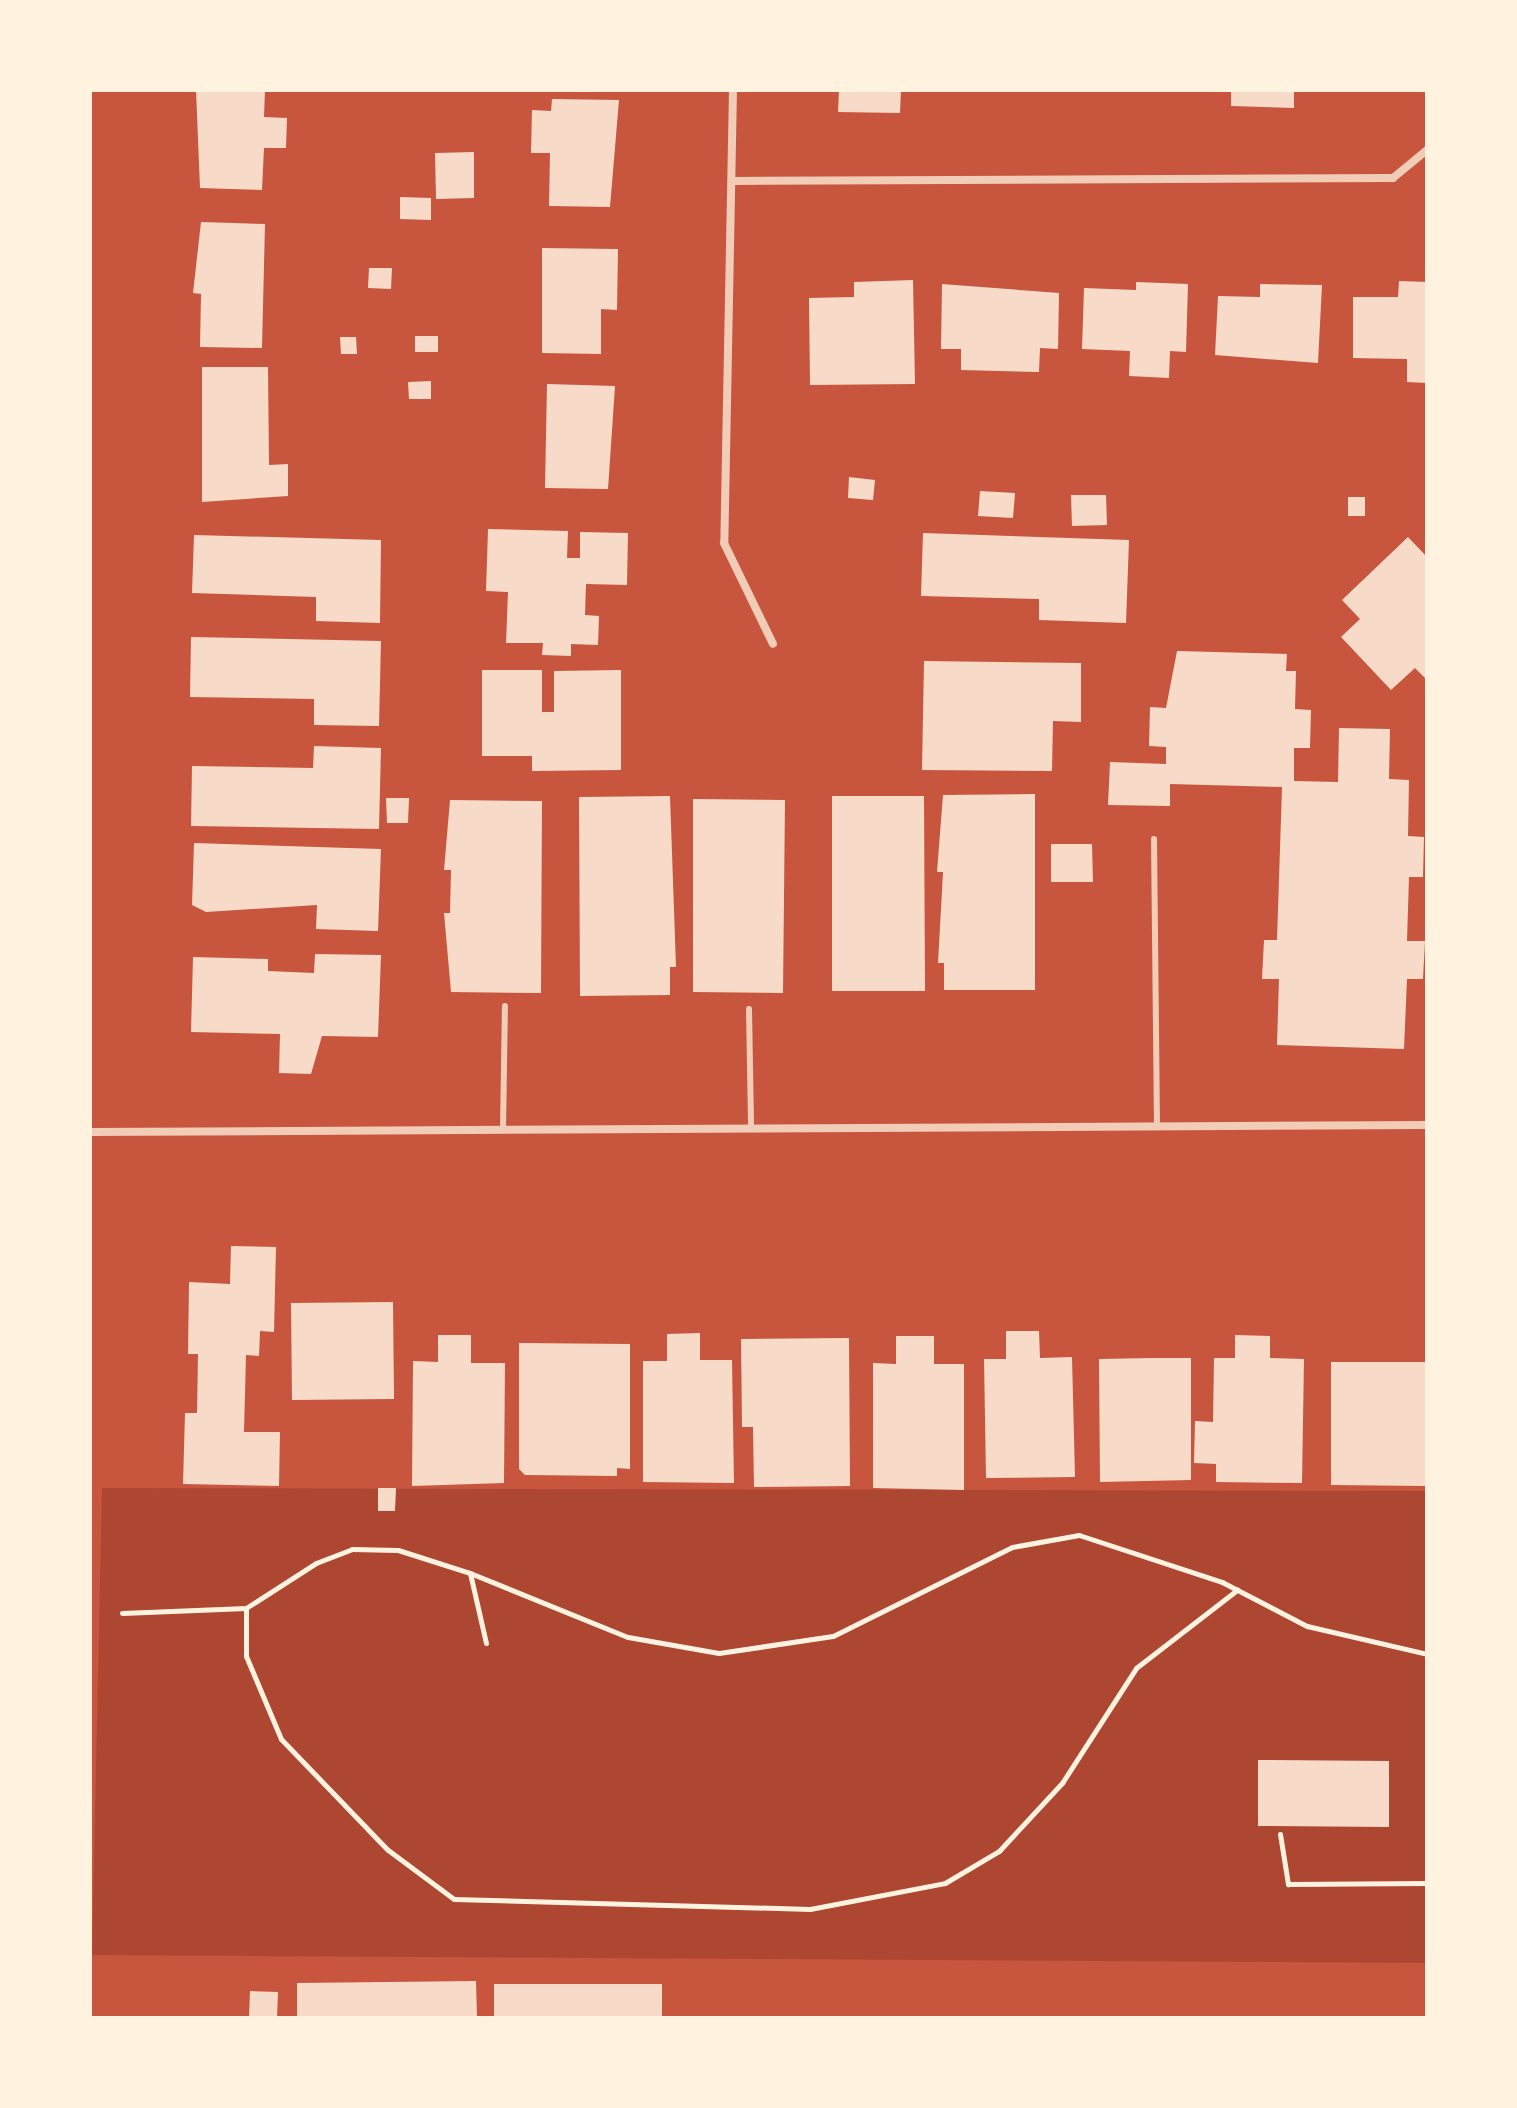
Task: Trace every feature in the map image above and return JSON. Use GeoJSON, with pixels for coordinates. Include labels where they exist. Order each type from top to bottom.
{"type":"FeatureCollection","features":[{"type":"Feature","properties":{"kind":"street"},"geometry":{"type":"LineString","coordinates":[[733,90],[724,543],[773,644]]}},
{"type":"Feature","properties":{"kind":"street"},"geometry":{"type":"LineString","coordinates":[[733,181],[1393,178],[1427,150]]}},
{"type":"Feature","properties":{"kind":"street"},"geometry":{"type":"LineString","coordinates":[[90,1132],[1427,1125]]}},
{"type":"Feature","properties":{"kind":"lane"},"geometry":{"type":"LineString","coordinates":[[1154,839],[1157,1126]]}},
{"type":"Feature","properties":{"kind":"lane"},"geometry":{"type":"LineString","coordinates":[[503,1130],[505,1006]]}},
{"type":"Feature","properties":{"kind":"lane"},"geometry":{"type":"LineString","coordinates":[[749,1009],[751,1128]]}},
{"type":"Feature","properties":{"kind":"path"},"geometry":{"type":"LineString","coordinates":[[122,1613],[246,1608],[316,1563],[352,1549],[398,1550],[470,1573],[628,1637],[719,1653],[833,1636],[1012,1547],[1079,1535],[1237,1590],[1307,1626],[1427,1654]]}},
{"type":"Feature","properties":{"kind":"path"},"geometry":{"type":"LineString","coordinates":[[470,1573],[486,1643]]}},
{"type":"Feature","properties":{"kind":"path"},"geometry":{"type":"LineString","coordinates":[[246,1608],[246,1656],[281,1739],[388,1850],[454,1899],[810,1909],[945,1883],[999,1851],[1062,1783],[1136,1668],[1237,1590]]}},
{"type":"Feature","properties":{"kind":"path"},"geometry":{"type":"LineString","coordinates":[[1280,1834],[1288,1884],[1427,1883]]}},
{"type":"Feature","properties":{"kind":"shaded area"},"geometry":{"type":"Polygon","coordinates":[[[102,1488],[1427,1491],[1427,1963],[92,1955],[102,1488]]]}},
{"type":"Feature","properties":{"kind":"building"},"geometry":{"type":"Polygon","coordinates":[[[196,90],[265,90],[264,117],[287,118],[286,148],[264,148],[262,190],[200,188],[196,90]]]}},
{"type":"Feature","properties":{"kind":"building"},"geometry":{"type":"Polygon","coordinates":[[[839,90],[901,90],[900,113],[838,112],[839,90]]]}},
{"type":"Feature","properties":{"kind":"building"},"geometry":{"type":"Polygon","coordinates":[[[1231,90],[1294,90],[1294,108],[1231,106],[1231,90]]]}},
{"type":"Feature","properties":{"kind":"building"},"geometry":{"type":"Polygon","coordinates":[[[552,99],[619,100],[610,207],[549,206],[550,153],[531,153],[532,110],[551,111],[552,99]]]}},
{"type":"Feature","properties":{"kind":"building"},"geometry":{"type":"Polygon","coordinates":[[[474,152],[474,198],[436,199],[435,153],[474,152]]]}},
{"type":"Feature","properties":{"kind":"building"},"geometry":{"type":"Polygon","coordinates":[[[400,197],[431,198],[431,220],[400,219],[400,197]]]}},
{"type":"Feature","properties":{"kind":"building"},"geometry":{"type":"Polygon","coordinates":[[[201,222],[265,224],[262,348],[200,347],[201,294],[193,293],[201,222]]]}},
{"type":"Feature","properties":{"kind":"building"},"geometry":{"type":"Polygon","coordinates":[[[542,248],[618,249],[617,310],[601,309],[601,354],[542,353],[542,248]]]}},
{"type":"Feature","properties":{"kind":"building"},"geometry":{"type":"Polygon","coordinates":[[[369,268],[392,268],[391,289],[368,288],[369,268]]]}},
{"type":"Feature","properties":{"kind":"building"},"geometry":{"type":"Polygon","coordinates":[[[913,280],[915,384],[810,385],[809,298],[854,297],[854,282],[913,280]]]}},
{"type":"Feature","properties":{"kind":"building"},"geometry":{"type":"Polygon","coordinates":[[[1399,281],[1427,282],[1427,383],[1407,382],[1407,359],[1353,358],[1353,297],[1398,297],[1399,281]]]}},
{"type":"Feature","properties":{"kind":"building"},"geometry":{"type":"Polygon","coordinates":[[[1136,282],[1188,284],[1186,352],[1170,351],[1169,378],[1129,376],[1130,351],[1082,349],[1084,288],[1136,290],[1136,282]]]}},
{"type":"Feature","properties":{"kind":"building"},"geometry":{"type":"Polygon","coordinates":[[[942,284],[1059,293],[1058,349],[1040,348],[1039,372],[961,370],[961,349],[941,349],[942,284]]]}},
{"type":"Feature","properties":{"kind":"building"},"geometry":{"type":"Polygon","coordinates":[[[1260,284],[1322,285],[1318,363],[1215,355],[1218,296],[1260,297],[1260,284]]]}},
{"type":"Feature","properties":{"kind":"building"},"geometry":{"type":"Polygon","coordinates":[[[415,336],[438,336],[438,352],[415,352],[415,336]]]}},
{"type":"Feature","properties":{"kind":"building"},"geometry":{"type":"Polygon","coordinates":[[[340,337],[356,337],[357,354],[341,354],[340,337]]]}},
{"type":"Feature","properties":{"kind":"building"},"geometry":{"type":"Polygon","coordinates":[[[202,367],[268,367],[269,465],[288,464],[288,496],[202,502],[202,367]]]}},
{"type":"Feature","properties":{"kind":"building"},"geometry":{"type":"Polygon","coordinates":[[[431,381],[431,399],[409,399],[408,382],[431,381]]]}},
{"type":"Feature","properties":{"kind":"building"},"geometry":{"type":"Polygon","coordinates":[[[547,384],[615,386],[608,489],[545,488],[547,384]]]}},
{"type":"Feature","properties":{"kind":"building"},"geometry":{"type":"Polygon","coordinates":[[[849,477],[875,480],[873,500],[848,498],[849,477]]]}},
{"type":"Feature","properties":{"kind":"building"},"geometry":{"type":"Polygon","coordinates":[[[980,491],[1015,493],[1013,518],[978,516],[980,491]]]}},
{"type":"Feature","properties":{"kind":"building"},"geometry":{"type":"Polygon","coordinates":[[[1071,495],[1106,495],[1107,525],[1072,526],[1071,495]]]}},
{"type":"Feature","properties":{"kind":"building"},"geometry":{"type":"Polygon","coordinates":[[[1348,497],[1365,497],[1365,516],[1348,516],[1348,497]]]}},
{"type":"Feature","properties":{"kind":"building"},"geometry":{"type":"Polygon","coordinates":[[[488,529],[568,531],[567,558],[580,558],[580,532],[628,533],[627,585],[586,584],[585,615],[599,616],[598,645],[571,644],[571,656],[542,655],[543,643],[506,643],[508,592],[486,591],[488,529]]]}},
{"type":"Feature","properties":{"kind":"building"},"geometry":{"type":"Polygon","coordinates":[[[923,533],[1129,540],[1126,623],[1039,620],[1039,599],[921,596],[923,533]]]}},
{"type":"Feature","properties":{"kind":"building"},"geometry":{"type":"Polygon","coordinates":[[[194,535],[381,540],[380,623],[316,621],[316,597],[192,593],[194,535]]]}},
{"type":"Feature","properties":{"kind":"building"},"geometry":{"type":"Polygon","coordinates":[[[1408,537],[1427,557],[1427,680],[1415,668],[1391,690],[1341,637],[1360,619],[1342,600],[1408,537]]]}},
{"type":"Feature","properties":{"kind":"building"},"geometry":{"type":"Polygon","coordinates":[[[191,637],[381,641],[379,726],[314,725],[314,699],[190,697],[191,637]]]}},
{"type":"Feature","properties":{"kind":"building"},"geometry":{"type":"Polygon","coordinates":[[[1177,651],[1287,654],[1286,671],[1296,671],[1295,709],[1311,710],[1310,748],[1294,748],[1294,781],[1338,782],[1339,728],[1390,729],[1389,779],[1409,780],[1408,836],[1424,837],[1423,877],[1409,877],[1407,941],[1425,941],[1423,979],[1407,979],[1404,1049],[1277,1045],[1279,979],[1262,979],[1264,940],[1277,940],[1282,787],[1170,784],[1170,806],[1108,805],[1110,762],[1166,764],[1166,747],[1149,746],[1150,707],[1166,708],[1177,651]]]}},
{"type":"Feature","properties":{"kind":"building"},"geometry":{"type":"Polygon","coordinates":[[[924,661],[1081,663],[1081,722],[1053,721],[1052,771],[922,770],[924,661]]]}},
{"type":"Feature","properties":{"kind":"building"},"geometry":{"type":"Polygon","coordinates":[[[482,670],[542,670],[542,712],[554,712],[554,671],[621,670],[621,770],[532,771],[532,756],[482,756],[482,670]]]}},
{"type":"Feature","properties":{"kind":"building"},"geometry":{"type":"Polygon","coordinates":[[[314,746],[381,748],[379,829],[191,826],[192,766],[313,768],[314,746]]]}},
{"type":"Feature","properties":{"kind":"building"},"geometry":{"type":"Polygon","coordinates":[[[1035,794],[1035,990],[944,990],[944,963],[938,963],[943,872],[937,872],[943,795],[1035,794]]]}},
{"type":"Feature","properties":{"kind":"building"},"geometry":{"type":"Polygon","coordinates":[[[670,796],[676,967],[670,967],[670,995],[580,996],[579,797],[670,796]]]}},
{"type":"Feature","properties":{"kind":"building"},"geometry":{"type":"Polygon","coordinates":[[[832,796],[924,796],[925,991],[832,991],[832,796]]]}},
{"type":"Feature","properties":{"kind":"building"},"geometry":{"type":"Polygon","coordinates":[[[386,798],[409,798],[408,823],[387,823],[386,798]]]}},
{"type":"Feature","properties":{"kind":"building"},"geometry":{"type":"Polygon","coordinates":[[[693,799],[785,800],[783,993],[693,992],[693,799]]]}},
{"type":"Feature","properties":{"kind":"building"},"geometry":{"type":"Polygon","coordinates":[[[450,800],[542,801],[541,993],[451,992],[444,913],[450,913],[451,870],[444,870],[450,800]]]}},
{"type":"Feature","properties":{"kind":"building"},"geometry":{"type":"Polygon","coordinates":[[[194,843],[381,849],[378,931],[316,929],[317,905],[206,912],[192,905],[194,843]]]}},
{"type":"Feature","properties":{"kind":"building"},"geometry":{"type":"Polygon","coordinates":[[[1051,844],[1092,844],[1093,882],[1051,882],[1051,844]]]}},
{"type":"Feature","properties":{"kind":"building"},"geometry":{"type":"Polygon","coordinates":[[[315,954],[381,955],[378,1037],[322,1036],[311,1074],[279,1073],[280,1034],[191,1032],[193,957],[268,959],[268,971],[314,973],[315,954]]]}},
{"type":"Feature","properties":{"kind":"building"},"geometry":{"type":"Polygon","coordinates":[[[231,1246],[276,1247],[274,1332],[260,1331],[259,1356],[246,1355],[244,1432],[280,1432],[279,1486],[183,1484],[185,1413],[197,1413],[198,1354],[188,1354],[189,1282],[230,1284],[231,1246]]]}},
{"type":"Feature","properties":{"kind":"building"},"geometry":{"type":"Polygon","coordinates":[[[393,1302],[394,1399],[292,1400],[291,1303],[393,1302]]]}},
{"type":"Feature","properties":{"kind":"building"},"geometry":{"type":"Polygon","coordinates":[[[1006,1331],[1039,1331],[1040,1358],[1072,1357],[1075,1477],[986,1478],[984,1359],[1006,1359],[1006,1331]]]}},
{"type":"Feature","properties":{"kind":"building"},"geometry":{"type":"Polygon","coordinates":[[[700,1333],[700,1360],[732,1360],[734,1483],[643,1482],[643,1361],[667,1361],[667,1334],[700,1333]]]}},
{"type":"Feature","properties":{"kind":"building"},"geometry":{"type":"Polygon","coordinates":[[[438,1335],[471,1335],[471,1363],[505,1363],[504,1483],[412,1486],[413,1361],[438,1362],[438,1335]]]}},
{"type":"Feature","properties":{"kind":"building"},"geometry":{"type":"Polygon","coordinates":[[[1235,1335],[1270,1336],[1270,1358],[1304,1359],[1302,1483],[1216,1482],[1216,1464],[1194,1463],[1195,1421],[1213,1422],[1214,1358],[1235,1358],[1235,1335]]]}},
{"type":"Feature","properties":{"kind":"building"},"geometry":{"type":"Polygon","coordinates":[[[896,1336],[934,1336],[934,1364],[964,1364],[964,1490],[873,1488],[873,1363],[896,1364],[896,1336]]]}},
{"type":"Feature","properties":{"kind":"building"},"geometry":{"type":"Polygon","coordinates":[[[849,1338],[850,1486],[754,1487],[753,1427],[742,1427],[741,1339],[849,1338]]]}},
{"type":"Feature","properties":{"kind":"building"},"geometry":{"type":"Polygon","coordinates":[[[519,1343],[630,1344],[630,1469],[617,1468],[617,1476],[525,1475],[519,1469],[519,1343]]]}},
{"type":"Feature","properties":{"kind":"building"},"geometry":{"type":"Polygon","coordinates":[[[1191,1358],[1191,1480],[1100,1482],[1099,1359],[1191,1358]]]}},
{"type":"Feature","properties":{"kind":"building"},"geometry":{"type":"Polygon","coordinates":[[[1331,1362],[1425,1362],[1425,1486],[1331,1485],[1331,1362]]]}},
{"type":"Feature","properties":{"kind":"building"},"geometry":{"type":"Polygon","coordinates":[[[378,1488],[396,1488],[395,1511],[378,1511],[378,1488]]]}},
{"type":"Feature","properties":{"kind":"building"},"geometry":{"type":"Polygon","coordinates":[[[1258,1760],[1389,1761],[1389,1827],[1258,1826],[1258,1760]]]}},
{"type":"Feature","properties":{"kind":"building"},"geometry":{"type":"Polygon","coordinates":[[[476,1981],[477,2018],[297,2018],[297,1983],[476,1981]]]}},
{"type":"Feature","properties":{"kind":"building"},"geometry":{"type":"Polygon","coordinates":[[[494,1984],[662,1984],[662,2018],[494,2018],[494,1984]]]}},
{"type":"Feature","properties":{"kind":"building"},"geometry":{"type":"Polygon","coordinates":[[[250,1991],[278,1992],[277,2018],[249,2018],[250,1991]]]}}]}
